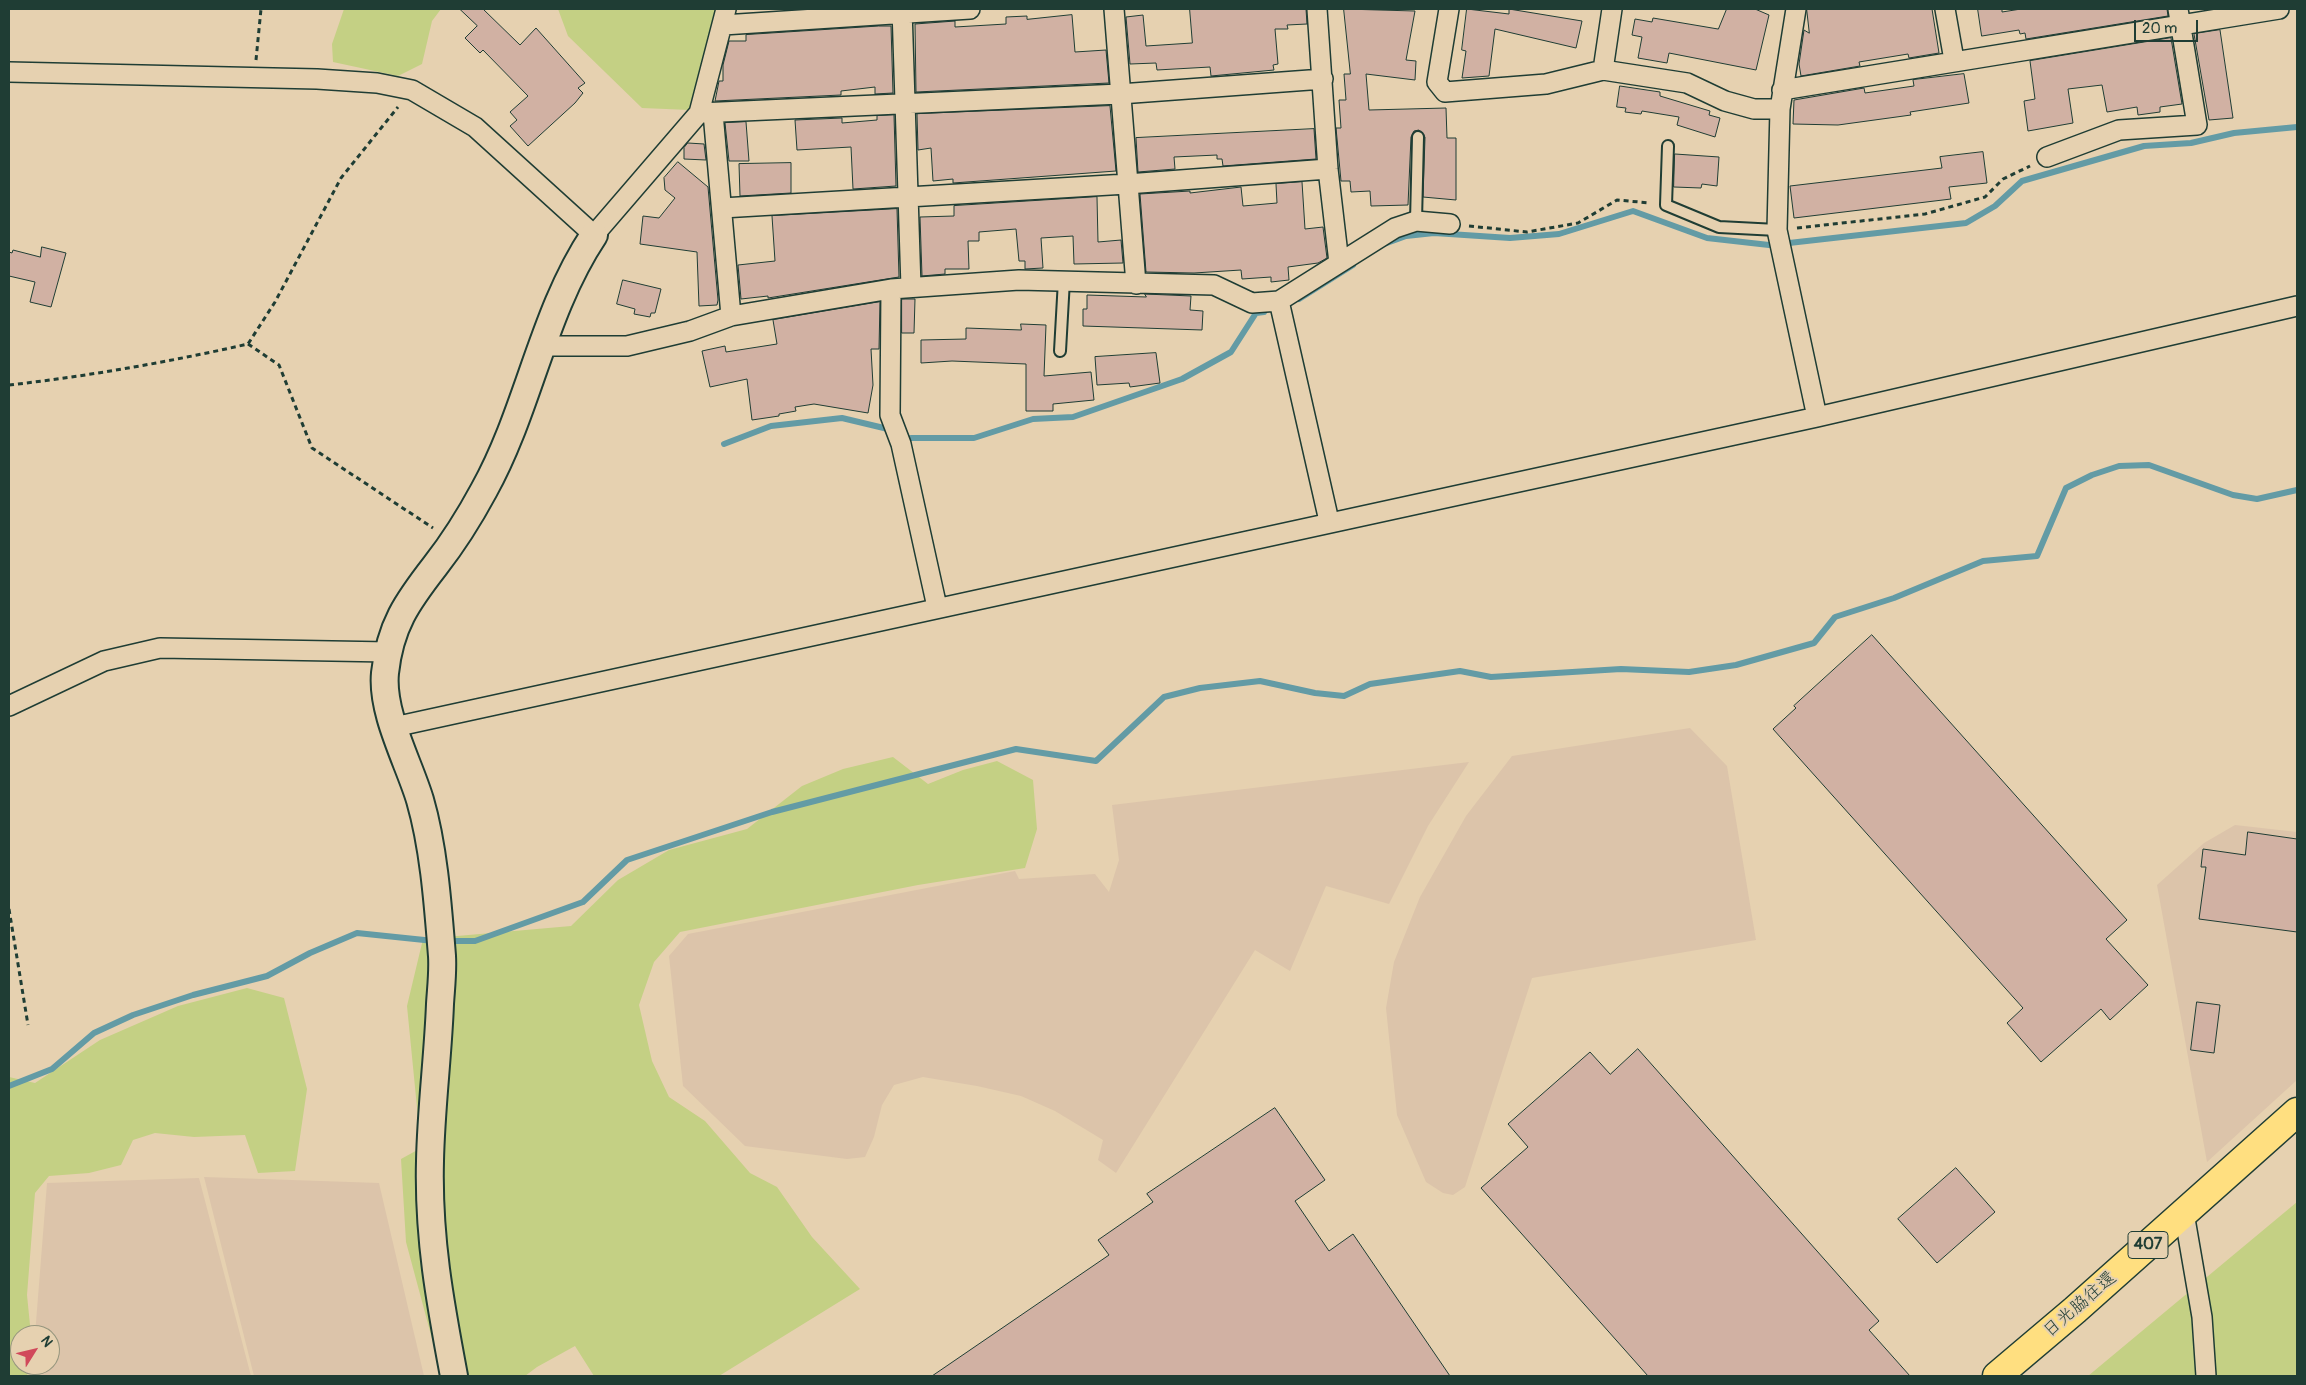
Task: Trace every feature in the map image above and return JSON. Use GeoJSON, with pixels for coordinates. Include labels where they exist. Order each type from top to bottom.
{"type":"FeatureCollection","features":[{"type":"Feature","properties":{"kind":"highway","name":"日光脇往還"},"geometry":{"type":"LineString","coordinates":[[1997,1376],[2075,1310],[2297,1112]]}},
{"type":"Feature","properties":{"kind":"street"},"geometry":{"type":"LineString","coordinates":[[731,316],[722,208],[706,113],[725,17],[970,9]]}},
{"type":"Feature","properties":{"kind":"street"},"geometry":{"type":"LineString","coordinates":[[1114,9],[1136,284]]}},
{"type":"Feature","properties":{"kind":"street"},"geometry":{"type":"LineString","coordinates":[[1317,9],[1328,169],[1339,263]]}},
{"type":"Feature","properties":{"kind":"street"},"geometry":{"type":"LineString","coordinates":[[1449,9],[1437,82],[1445,92],[1546,84],[1603,70],[1687,83],[1725,101],[1754,109],[1780,109]]}},
{"type":"Feature","properties":{"kind":"street"},"geometry":{"type":"LineString","coordinates":[[1603,70],[1612,9]]}},
{"type":"Feature","properties":{"kind":"street"},"geometry":{"type":"LineString","coordinates":[[1796,9],[1780,109],[1777,230],[1817,417]]}},
{"type":"Feature","properties":{"kind":"street"},"geometry":{"type":"LineString","coordinates":[[1945,9],[1954,60]]}},
{"type":"Feature","properties":{"kind":"street"},"geometry":{"type":"LineString","coordinates":[[1782,90],[1954,60],[2180,17],[2279,9]]}},
{"type":"Feature","properties":{"kind":"street"},"geometry":{"type":"LineString","coordinates":[[902,10],[912,287]]}},
{"type":"Feature","properties":{"kind":"street"},"geometry":{"type":"LineString","coordinates":[[2047,157],[2119,130],[2197,124],[2180,17]]}},
{"type":"Feature","properties":{"kind":"street"},"geometry":{"type":"LineString","coordinates":[[9,72],[377,83],[412,90],[474,127],[594,235]]}},
{"type":"Feature","properties":{"kind":"street"},"geometry":{"type":"LineString","coordinates":[[454,1376],[439,1299],[430,1234],[430,1159],[442,959],[428,834],[421,802],[394,726],[384,676],[397,621],[413,593],[452,540],[484,490],[509,437],[565,285],[576,262],[594,235],[706,113],[905,102],[1120,94],[1323,79]]}},
{"type":"Feature","properties":{"kind":"street"},"geometry":{"type":"LineString","coordinates":[[722,208],[1127,184],[1328,169]]}},
{"type":"Feature","properties":{"kind":"street"},"geometry":{"type":"LineString","coordinates":[[544,346],[627,346],[690,331],[731,316],[891,289],[974,285],[1019,280],[1214,285],[1252,303],[1279,301],[1395,228],[1416,221],[1450,224]]}},
{"type":"Feature","properties":{"kind":"street"},"geometry":{"type":"LineString","coordinates":[[891,289],[890,415],[901,444],[937,607]]}},
{"type":"Feature","properties":{"kind":"street"},"geometry":{"type":"LineString","coordinates":[[1279,301],[1329,521]]}},
{"type":"Feature","properties":{"kind":"street"},"geometry":{"type":"LineString","coordinates":[[394,726],[1329,521],[1817,417],[2297,306]]}},
{"type":"Feature","properties":{"kind":"street"},"geometry":{"type":"LineString","coordinates":[[9,706],[104,661],[160,648],[389,652]]}},
{"type":"Feature","properties":{"kind":"street"},"geometry":{"type":"LineString","coordinates":[[2184,1213],[2202,1317],[2206,1376]]}},
{"type":"Feature","properties":{"kind":"lane"},"geometry":{"type":"LineString","coordinates":[[1416,221],[1418,136]]}},
{"type":"Feature","properties":{"kind":"lane"},"geometry":{"type":"LineString","coordinates":[[1668,146],[1666,205],[1719,227],[1777,230]]}},
{"type":"Feature","properties":{"kind":"lane"},"geometry":{"type":"LineString","coordinates":[[1060,351],[1064,280]]}},
{"type":"Feature","properties":{"kind":"path"},"geometry":{"type":"LineString","coordinates":[[254,78],[261,9]]}},
{"type":"Feature","properties":{"kind":"path"},"geometry":{"type":"LineString","coordinates":[[248,344],[276,302],[341,178],[412,90]]}},
{"type":"Feature","properties":{"kind":"path"},"geometry":{"type":"LineString","coordinates":[[1777,230],[1925,214],[1985,197],[2003,180],[2047,157]]}},
{"type":"Feature","properties":{"kind":"path"},"geometry":{"type":"LineString","coordinates":[[1450,224],[1527,232],[1578,223],[1617,200],[1666,205]]}},
{"type":"Feature","properties":{"kind":"path"},"geometry":{"type":"LineString","coordinates":[[9,384],[59,379],[248,344],[279,365],[312,448],[452,540]]}},
{"type":"Feature","properties":{"kind":"path"},"geometry":{"type":"LineString","coordinates":[[9,909],[28,1025]]}},
{"type":"Feature","properties":{"kind":"shaded area"},"geometry":{"type":"Polygon","coordinates":[[[1690,728],[1727,766],[1756,940],[1532,978],[1465,1187],[1453,1195],[1443,1193],[1426,1182],[1397,1115],[1386,1008],[1394,962],[1420,897],[1466,816],[1512,756],[1690,728]]]}},
{"type":"Feature","properties":{"kind":"shaded area"},"geometry":{"type":"Polygon","coordinates":[[[1469,762],[1428,826],[1389,904],[1326,886],[1290,971],[1255,950],[1116,1173],[1098,1160],[1103,1140],[1055,1111],[1021,1096],[977,1086],[923,1077],[894,1085],[882,1105],[874,1137],[865,1157],[847,1159],[745,1146],[683,1086],[669,956],[688,934],[1015,871],[1019,879],[1095,874],[1109,892],[1119,860],[1112,805],[1469,762]]]}},
{"type":"Feature","properties":{"kind":"shaded area"},"geometry":{"type":"Polygon","coordinates":[[[2235,825],[2297,832],[2297,1080],[2207,1162],[2157,885],[2204,843],[2235,825]]]}},
{"type":"Feature","properties":{"kind":"shaded area"},"geometry":{"type":"Polygon","coordinates":[[[204,1177],[379,1183],[424,1376],[254,1376],[204,1177]]]}},
{"type":"Feature","properties":{"kind":"shaded area"},"geometry":{"type":"Polygon","coordinates":[[[199,1178],[251,1376],[29,1376],[60,1375],[60,1325],[36,1325],[47,1183],[199,1178]]]}},
{"type":"Feature","properties":{"kind":"green space"},"geometry":{"type":"Polygon","coordinates":[[[344,9],[441,9],[432,21],[422,64],[398,76],[333,62],[332,44],[344,9]]]}},
{"type":"Feature","properties":{"kind":"green space"},"geometry":{"type":"Polygon","coordinates":[[[558,9],[715,9],[708,61],[690,110],[642,108],[568,36],[558,9]]]}},
{"type":"Feature","properties":{"kind":"green space"},"geometry":{"type":"Polygon","coordinates":[[[893,757],[928,784],[963,770],[997,761],[1033,780],[1037,829],[1025,868],[918,885],[680,932],[654,962],[639,1005],[652,1061],[669,1097],[705,1121],[750,1173],[777,1187],[812,1237],[860,1289],[719,1376],[594,1376],[575,1346],[537,1367],[525,1376],[442,1376],[406,1242],[401,1159],[421,1148],[407,1006],[423,939],[571,926],[618,880],[669,850],[747,829],[802,786],[843,769],[893,757]]]}},
{"type":"Feature","properties":{"kind":"green space"},"geometry":{"type":"Polygon","coordinates":[[[247,988],[284,998],[307,1089],[295,1171],[258,1173],[245,1135],[194,1137],[155,1133],[133,1140],[121,1165],[89,1173],[49,1176],[35,1193],[27,1295],[30,1325],[10,1325],[10,1375],[27,1376],[9,1376],[9,1077],[35,1083],[100,1040],[178,1006],[247,988]]]}},
{"type":"Feature","properties":{"kind":"green space"},"geometry":{"type":"Polygon","coordinates":[[[2297,1202],[2297,1376],[2088,1376],[2297,1202]]]}},
{"type":"Feature","properties":{"kind":"building"},"geometry":{"type":"Polygon","coordinates":[[[460,9],[483,9],[520,45],[536,28],[585,83],[578,88],[583,93],[575,103],[528,146],[510,126],[517,120],[510,112],[528,96],[483,50],[480,53],[465,38],[477,26],[460,9]]]}},
{"type":"Feature","properties":{"kind":"building"},"geometry":{"type":"Polygon","coordinates":[[[1190,9],[1306,9],[1307,24],[1287,25],[1288,29],[1275,29],[1278,64],[1273,65],[1274,70],[1211,76],[1210,67],[1157,70],[1156,63],[1130,64],[1126,17],[1143,15],[1146,46],[1192,43],[1190,9]]]}},
{"type":"Feature","properties":{"kind":"building"},"geometry":{"type":"Polygon","coordinates":[[[1344,9],[1415,11],[1406,60],[1416,61],[1415,80],[1366,74],[1369,110],[1446,108],[1447,138],[1456,138],[1456,200],[1423,197],[1425,137],[1419,130],[1414,131],[1411,137],[1408,205],[1371,206],[1370,191],[1351,192],[1350,181],[1341,181],[1336,128],[1341,128],[1339,100],[1346,100],[1344,74],[1350,74],[1344,9]]]}},
{"type":"Feature","properties":{"kind":"building"},"geometry":{"type":"Polygon","coordinates":[[[1467,9],[1509,14],[1509,9],[1582,21],[1576,48],[1495,29],[1489,76],[1462,78],[1466,51],[1462,50],[1467,9]]]}},
{"type":"Feature","properties":{"kind":"building"},"geometry":{"type":"Polygon","coordinates":[[[1727,9],[1755,9],[1769,15],[1756,70],[1669,53],[1667,63],[1638,58],[1642,37],[1632,35],[1635,19],[1652,22],[1653,18],[1718,29],[1727,9]]]}},
{"type":"Feature","properties":{"kind":"building"},"geometry":{"type":"Polygon","coordinates":[[[1807,9],[1932,9],[1939,53],[1909,58],[1908,54],[1859,62],[1860,66],[1801,76],[1799,64],[1804,30],[1809,33],[1807,9]]]}},
{"type":"Feature","properties":{"kind":"building"},"geometry":{"type":"Polygon","coordinates":[[[1978,9],[2002,9],[2002,12],[2021,9],[2167,9],[2168,16],[2026,39],[2025,33],[2020,34],[2019,30],[1982,36],[1978,9]]]}},
{"type":"Feature","properties":{"kind":"building"},"geometry":{"type":"Polygon","coordinates":[[[1072,15],[1075,52],[1106,50],[1109,83],[916,92],[915,24],[955,21],[955,27],[1006,24],[1006,17],[1027,16],[1027,19],[1072,15]]]}},
{"type":"Feature","properties":{"kind":"building"},"geometry":{"type":"Polygon","coordinates":[[[891,26],[893,93],[875,94],[875,87],[841,91],[841,95],[715,101],[719,81],[723,81],[723,65],[729,41],[746,41],[746,35],[891,26]]]}},
{"type":"Feature","properties":{"kind":"building"},"geometry":{"type":"Polygon","coordinates":[[[2220,30],[2233,118],[2209,120],[2194,34],[2220,30]]]}},
{"type":"Feature","properties":{"kind":"building"},"geometry":{"type":"Polygon","coordinates":[[[2171,38],[2182,104],[2160,107],[2160,112],[2138,115],[2137,107],[2107,112],[2102,85],[2068,89],[2073,123],[2028,131],[2024,101],[2035,99],[2030,61],[2171,38]]]}},
{"type":"Feature","properties":{"kind":"building"},"geometry":{"type":"Polygon","coordinates":[[[1964,74],[1969,103],[1910,112],[1911,115],[1838,125],[1793,124],[1794,100],[1864,88],[1865,93],[1914,86],[1913,80],[1964,74]]]}},
{"type":"Feature","properties":{"kind":"building"},"geometry":{"type":"Polygon","coordinates":[[[1620,86],[1660,92],[1660,96],[1710,111],[1709,115],[1720,118],[1715,137],[1677,125],[1679,117],[1642,111],[1641,114],[1625,112],[1626,108],[1617,107],[1620,86]]]}},
{"type":"Feature","properties":{"kind":"building"},"geometry":{"type":"Polygon","coordinates":[[[1110,106],[1116,171],[953,183],[953,179],[933,181],[931,148],[918,150],[917,114],[1110,106]]]}},
{"type":"Feature","properties":{"kind":"building"},"geometry":{"type":"Polygon","coordinates":[[[894,115],[896,186],[853,189],[851,147],[797,150],[795,120],[842,118],[842,123],[877,120],[877,116],[894,115]]]}},
{"type":"Feature","properties":{"kind":"building"},"geometry":{"type":"Polygon","coordinates":[[[746,122],[749,161],[729,161],[725,123],[746,122]]]}},
{"type":"Feature","properties":{"kind":"building"},"geometry":{"type":"Polygon","coordinates":[[[1314,129],[1316,159],[1223,166],[1222,159],[1217,159],[1217,155],[1174,157],[1175,169],[1138,172],[1136,138],[1314,129]]]}},
{"type":"Feature","properties":{"kind":"building"},"geometry":{"type":"Polygon","coordinates":[[[688,143],[704,144],[706,160],[684,159],[684,148],[688,143]]]}},
{"type":"Feature","properties":{"kind":"building"},"geometry":{"type":"Polygon","coordinates":[[[1983,152],[1987,183],[1949,187],[1951,199],[1794,218],[1790,186],[1942,168],[1940,157],[1983,152]]]}},
{"type":"Feature","properties":{"kind":"building"},"geometry":{"type":"Polygon","coordinates":[[[1675,154],[1719,157],[1717,186],[1702,184],[1701,188],[1674,187],[1675,154]]]}},
{"type":"Feature","properties":{"kind":"building"},"geometry":{"type":"Polygon","coordinates":[[[678,162],[708,187],[717,305],[699,306],[697,252],[640,244],[643,216],[659,218],[675,198],[665,190],[664,178],[678,162]]]}},
{"type":"Feature","properties":{"kind":"building"},"geometry":{"type":"Polygon","coordinates":[[[791,163],[791,193],[740,196],[739,164],[791,163]]]}},
{"type":"Feature","properties":{"kind":"building"},"geometry":{"type":"Polygon","coordinates":[[[1302,182],[1305,229],[1323,227],[1327,258],[1318,263],[1288,267],[1289,280],[1271,282],[1271,277],[1242,279],[1241,270],[1194,273],[1146,272],[1140,194],[1190,191],[1190,193],[1241,187],[1243,206],[1277,203],[1276,184],[1302,182]]]}},
{"type":"Feature","properties":{"kind":"building"},"geometry":{"type":"Polygon","coordinates":[[[1097,197],[1098,242],[1121,240],[1123,263],[1074,264],[1073,236],[1041,238],[1043,268],[1025,269],[1025,261],[1019,261],[1016,229],[979,232],[979,241],[968,241],[969,269],[945,269],[945,274],[922,276],[920,217],[954,216],[954,206],[1097,197]]]}},
{"type":"Feature","properties":{"kind":"building"},"geometry":{"type":"Polygon","coordinates":[[[897,209],[899,277],[768,298],[768,296],[741,299],[738,265],[775,261],[772,216],[897,209]]]}},
{"type":"Feature","properties":{"kind":"building"},"geometry":{"type":"Polygon","coordinates":[[[42,247],[66,253],[51,307],[30,302],[35,282],[9,276],[9,252],[12,253],[13,250],[40,257],[42,247]]]}},
{"type":"Feature","properties":{"kind":"building"},"geometry":{"type":"Polygon","coordinates":[[[623,280],[661,289],[655,313],[651,313],[650,317],[634,314],[635,309],[617,304],[623,280]]]}},
{"type":"Feature","properties":{"kind":"building"},"geometry":{"type":"Polygon","coordinates":[[[1145,294],[1191,296],[1190,310],[1203,311],[1202,330],[1083,326],[1083,309],[1087,309],[1087,295],[1146,297],[1145,294]]]}},
{"type":"Feature","properties":{"kind":"building"},"geometry":{"type":"Polygon","coordinates":[[[902,299],[915,299],[914,333],[902,333],[902,299]]]}},
{"type":"Feature","properties":{"kind":"building"},"geometry":{"type":"Polygon","coordinates":[[[880,302],[879,349],[871,349],[873,385],[868,413],[814,404],[795,407],[796,411],[779,414],[779,416],[752,420],[747,379],[710,387],[702,351],[725,346],[726,352],[777,344],[773,320],[880,302]]]}},
{"type":"Feature","properties":{"kind":"building"},"geometry":{"type":"Polygon","coordinates":[[[1021,324],[1046,325],[1044,376],[1091,372],[1094,400],[1053,404],[1053,411],[1026,411],[1026,364],[952,361],[921,363],[921,340],[966,339],[966,328],[1021,330],[1021,324]]]}},
{"type":"Feature","properties":{"kind":"building"},"geometry":{"type":"Polygon","coordinates":[[[1156,353],[1160,383],[1130,387],[1129,383],[1097,385],[1095,357],[1156,353]]]}},
{"type":"Feature","properties":{"kind":"building"},"geometry":{"type":"Polygon","coordinates":[[[1872,635],[2127,920],[2106,939],[2148,985],[2110,1020],[2101,1009],[2041,1062],[2007,1023],[2023,1008],[1773,729],[1796,708],[1794,706],[1872,635]]]}},
{"type":"Feature","properties":{"kind":"building"},"geometry":{"type":"Polygon","coordinates":[[[2248,832],[2297,839],[2297,932],[2199,919],[2206,867],[2201,867],[2203,849],[2245,855],[2248,832]]]}},
{"type":"Feature","properties":{"kind":"building"},"geometry":{"type":"Polygon","coordinates":[[[2197,1002],[2220,1005],[2214,1053],[2191,1050],[2197,1002]]]}},
{"type":"Feature","properties":{"kind":"building"},"geometry":{"type":"Polygon","coordinates":[[[1638,1049],[1879,1321],[1869,1330],[1910,1376],[1648,1376],[1481,1188],[1528,1147],[1508,1124],[1590,1052],[1610,1074],[1638,1049]]]}},
{"type":"Feature","properties":{"kind":"building"},"geometry":{"type":"Polygon","coordinates":[[[1275,1108],[1325,1180],[1295,1201],[1329,1251],[1353,1234],[1450,1376],[932,1376],[1109,1255],[1098,1240],[1153,1202],[1147,1194],[1275,1108]]]}},
{"type":"Feature","properties":{"kind":"building"},"geometry":{"type":"Polygon","coordinates":[[[1956,1168],[1995,1212],[1937,1263],[1898,1219],[1956,1168]]]}},
{"type":"Feature","properties":{"kind":"waterway"},"geometry":{"type":"LineString","coordinates":[[1789,243],[1966,223],[1995,206],[2022,181],[2144,146],[2191,143],[2234,133],[2297,127]]}},
{"type":"Feature","properties":{"kind":"waterway"},"geometry":{"type":"LineString","coordinates":[[1384,244],[1406,236],[1434,233],[1510,238],[1559,234],[1633,211],[1707,238],[1769,245]]}},
{"type":"Feature","properties":{"kind":"waterway"},"geometry":{"type":"LineString","coordinates":[[1299,299],[1353,265]]}},
{"type":"Feature","properties":{"kind":"waterway"},"geometry":{"type":"LineString","coordinates":[[911,438],[974,438],[1033,419],[1073,417],[1182,379],[1231,352],[1256,313],[1264,312]]}},
{"type":"Feature","properties":{"kind":"waterway"},"geometry":{"type":"LineString","coordinates":[[724,444],[771,426],[842,418],[888,429]]}},
{"type":"Feature","properties":{"kind":"waterway"},"geometry":{"type":"LineString","coordinates":[[445,941],[475,941],[583,902],[627,860],[772,812],[1016,749],[1096,761],[1164,697],[1200,688],[1260,681],[1315,693],[1344,696],[1370,684],[1460,671],[1491,677],[1621,669],[1689,672],[1736,665],[1814,643],[1835,617],[1894,598],[1983,561],[2037,556],[2066,488],[2092,475],[2119,466],[2149,465],[2233,495],[2257,499],[2297,490]]}},
{"type":"Feature","properties":{"kind":"waterway"},"geometry":{"type":"LineString","coordinates":[[9,1086],[52,1069],[94,1033],[133,1015],[193,995],[267,976],[310,953],[357,933],[434,941]]}}]}
